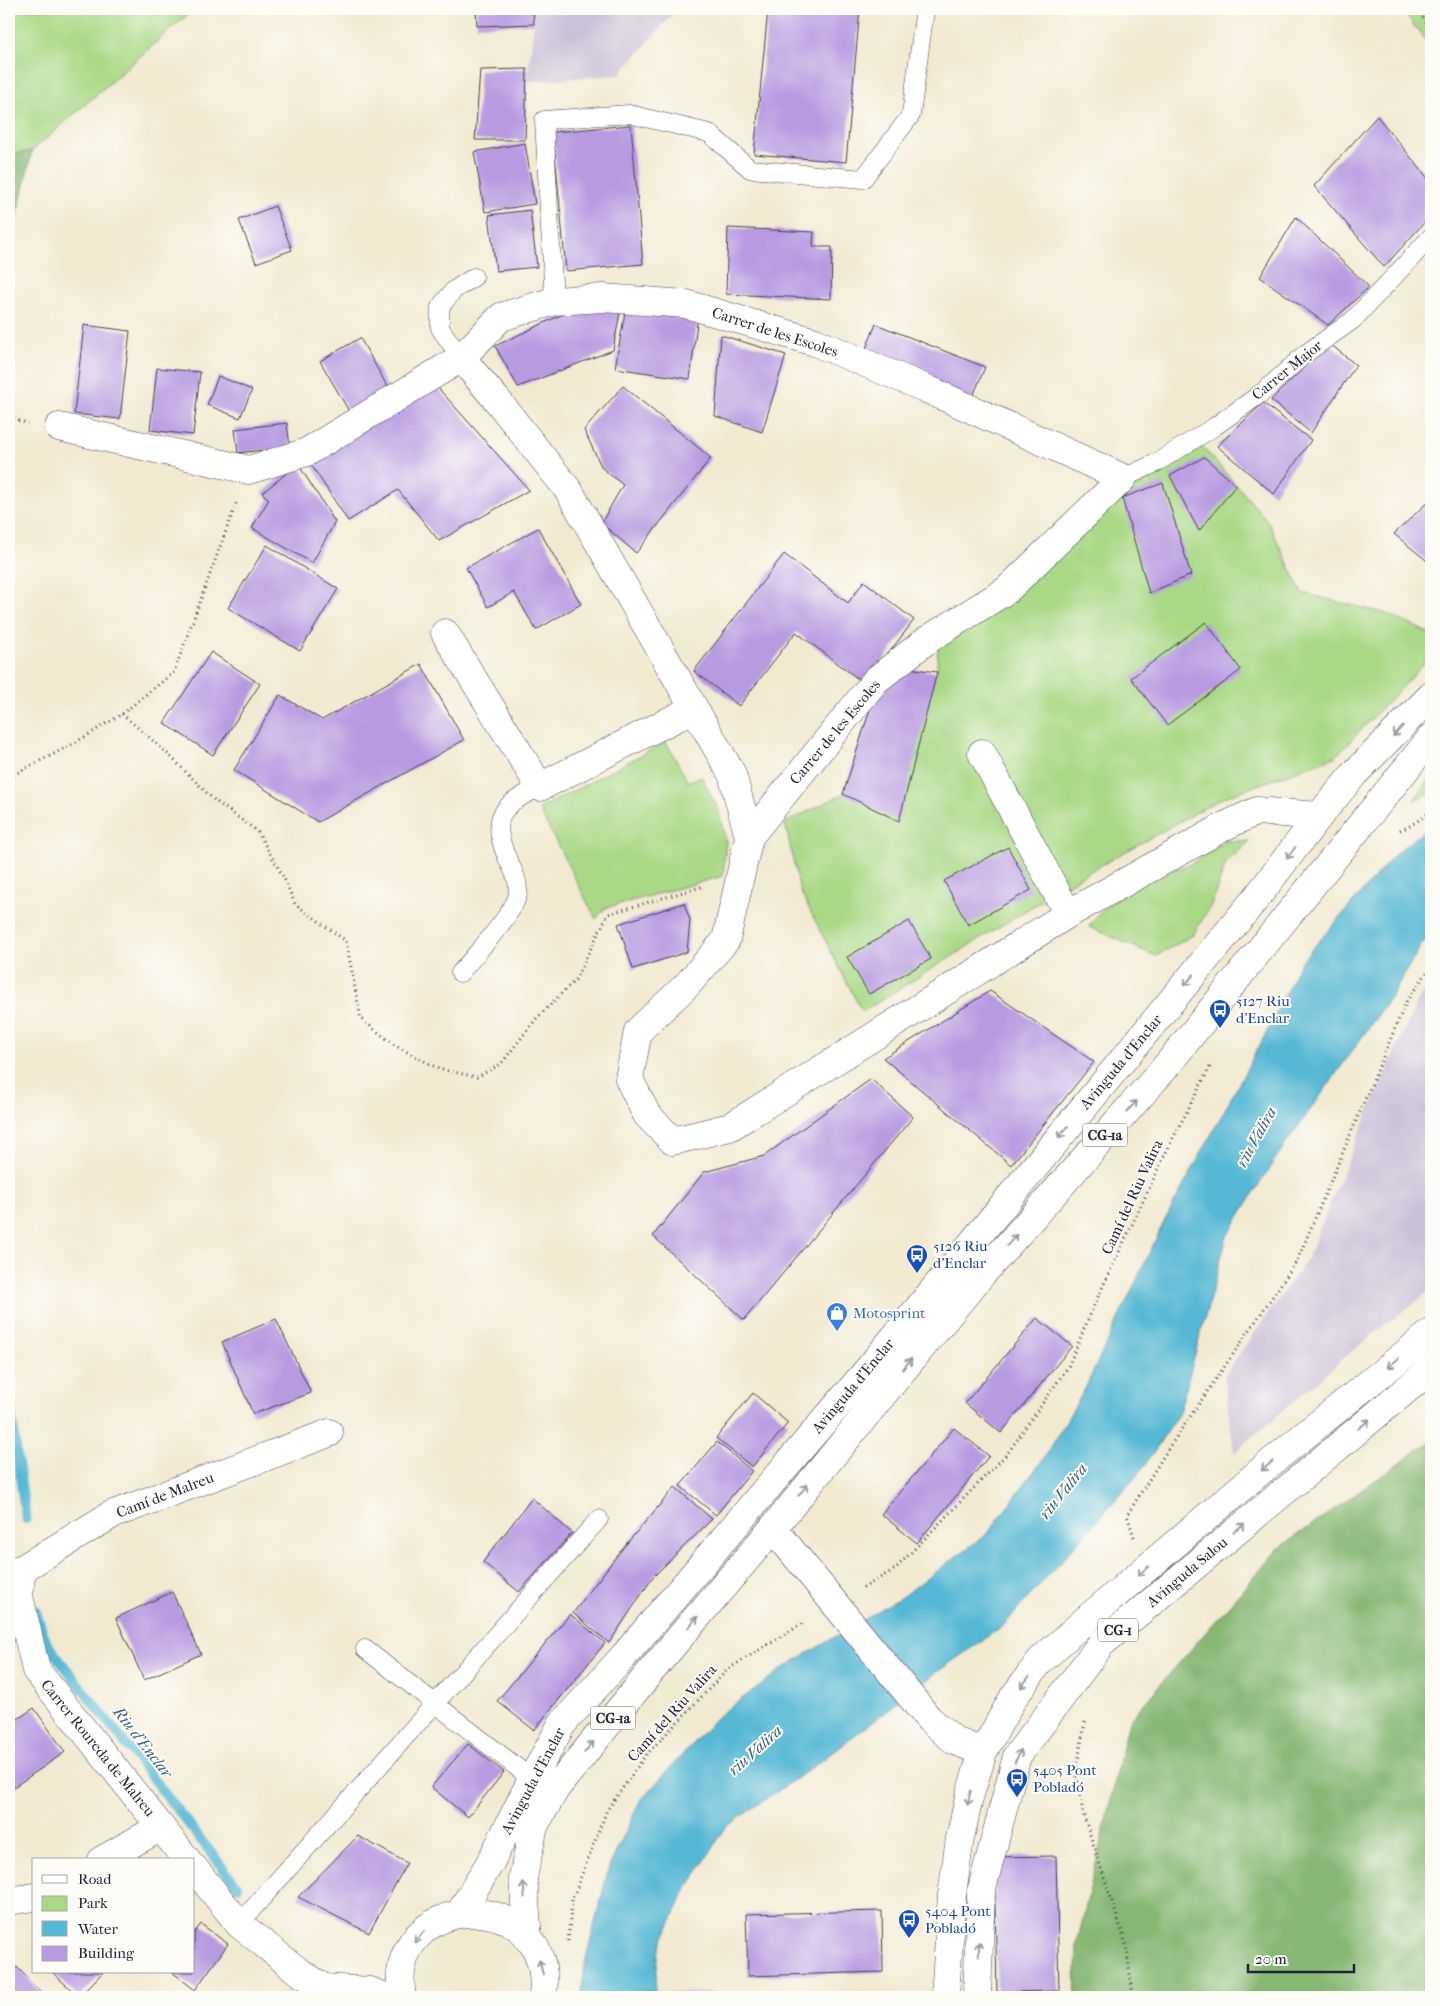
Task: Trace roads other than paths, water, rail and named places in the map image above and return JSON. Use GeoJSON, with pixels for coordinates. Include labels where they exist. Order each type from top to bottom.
{"type":"FeatureCollection","features":[{"type":"Feature","properties":{"kind":"main road","name":"Carrer de les Escoles"},"geometry":{"type":"LineString","coordinates":[[749,837],[732,774],[568,491],[497,400],[461,358],[501,317],[554,301],[603,298],[686,304],[816,342],[927,389],[1123,478],[1007,590],[926,640],[876,680],[749,837],[726,940],[687,985],[638,1031],[629,1079],[647,1115],[673,1141],[730,1127],[1068,914],[1227,825],[1257,812],[1319,816]]}},
{"type":"Feature","properties":{"kind":"main road"},"geometry":{"type":"LineString","coordinates":[[59,427],[249,470],[307,452],[461,358]]}},
{"type":"Feature","properties":{"kind":"main road"},"geometry":{"type":"LineString","coordinates":[[445,633],[540,787],[693,709]]}},
{"type":"Feature","properties":{"kind":"main road","name":"Avinguda d'Enclar"},"geometry":{"type":"LineString","coordinates":[[460,1913],[491,1861],[562,1724],[624,1656],[871,1365],[1258,897],[1319,816],[1355,773],[1431,696]]}},
{"type":"Feature","properties":{"kind":"main road","name":"Avinguda d'Enclar"},"geometry":{"type":"LineString","coordinates":[[773,1528],[977,1280],[1163,1070],[1431,738]]}},
{"type":"Feature","properties":{"kind":"main road"},"geometry":{"type":"LineString","coordinates":[[982,753],[1068,914]]}},
{"type":"Feature","properties":{"kind":"main road","name":"CG-1"},"geometry":{"type":"LineString","coordinates":[[945,1997],[952,1895],[960,1838],[970,1794],[983,1752],[1013,1698],[1040,1661],[1269,1464],[1431,1333]]}},
{"type":"Feature","properties":{"kind":"main road","name":"Avinguda Salou"},"geometry":{"type":"LineString","coordinates":[[978,1997],[981,1892],[1017,1756],[1101,1644],[1431,1368]]}},
{"type":"Feature","properties":{"kind":"main road","name":"Camí de Malreu"},"geometry":{"type":"LineString","coordinates":[[15,1570],[111,1515],[330,1433]]}},
{"type":"Feature","properties":{"kind":"main road"},"geometry":{"type":"LineString","coordinates":[[773,1528],[929,1719],[955,1741],[983,1752]]}},
{"type":"Feature","properties":{"kind":"main road","name":"CG-1a"},"geometry":{"type":"LineString","coordinates":[[528,1939],[523,1876],[534,1826],[556,1788],[651,1671],[773,1528]]}},
{"type":"Feature","properties":{"kind":"main road","name":"Carrer Roureda de Malreu"},"geometry":{"type":"LineString","coordinates":[[15,1570],[36,1670],[186,1858]]}},
{"type":"Feature","properties":{"kind":"main road"},"geometry":{"type":"LineString","coordinates":[[106,1858],[161,1827]]}},
{"type":"Feature","properties":{"kind":"main road"},"geometry":{"type":"LineString","coordinates":[[195,1869],[239,1924],[298,1971],[324,1988],[370,1991],[385,1997]]}},
{"type":"Feature","properties":{"kind":"main road"},"geometry":{"type":"LineString","coordinates":[[9,1901],[32,1897]]}},
{"type":"Feature","properties":{"kind":"main road","name":"CG-1a"},"geometry":{"type":"LineString","coordinates":[[402,1997],[401,1972],[408,1951],[414,1942],[434,1923],[449,1915],[482,1912],[503,1918],[521,1931],[536,1950],[543,1973],[542,1997]]}},
{"type":"Feature","properties":{"kind":"lane"},"geometry":{"type":"LineString","coordinates":[[554,301],[544,120],[629,114],[709,133],[750,170],[863,180],[911,115],[925,9]]}},
{"type":"Feature","properties":{"kind":"lane","name":"Carrer Major"},"geometry":{"type":"LineString","coordinates":[[1123,478],[1156,462],[1214,427],[1263,392],[1305,354],[1353,320],[1431,236]]}},
{"type":"Feature","properties":{"kind":"lane"},"geometry":{"type":"LineString","coordinates":[[461,358],[440,328],[440,307],[454,290],[474,277]]}},
{"type":"Feature","properties":{"kind":"lane"},"geometry":{"type":"LineString","coordinates":[[460,973],[509,912],[518,893],[515,874],[505,853],[498,829],[503,810],[519,797],[540,787]]}},
{"type":"Feature","properties":{"kind":"lane"},"geometry":{"type":"LineString","coordinates":[[239,1924],[599,1519]]}},
{"type":"Feature","properties":{"kind":"lane"},"geometry":{"type":"LineString","coordinates":[[365,1649],[532,1779]]}},
{"type":"Feature","properties":{"kind":"water","name":"riu Valira"},"geometry":{"type":"Polygon","coordinates":[[[1431,826],[1431,937],[1422,944],[1392,995],[1273,1162],[1227,1236],[1179,1413],[1141,1471],[1004,1625],[940,1670],[821,1761],[726,1827],[685,1892],[659,1948],[654,1997],[582,1997],[583,1971],[609,1867],[640,1801],[717,1717],[785,1667],[903,1596],[988,1533],[1047,1454],[1086,1387],[1164,1222],[1270,1026],[1300,963],[1397,852],[1431,826]]]}},
{"type":"Feature","properties":{"kind":"waterway","name":"Riu d'Enclar"},"geometry":{"type":"LineString","coordinates":[[9,1409],[26,1519]]}},
{"type":"Feature","properties":{"kind":"waterway","name":"Riu d'Enclar"},"geometry":{"type":"LineString","coordinates":[[35,1610],[47,1644],[238,1887]]}},
{"type":"Feature","properties":{"kind":"place","name":"5127 Riu d'Enclar"},"geometry":{"type":"Point","coordinates":[1220,1029]}},
{"type":"Feature","properties":{"kind":"place","name":"5126 Riu d'Enclar"},"geometry":{"type":"Point","coordinates":[917,1274]}},
{"type":"Feature","properties":{"kind":"place","name":"Motosprint"},"geometry":{"type":"Point","coordinates":[837,1332]}},
{"type":"Feature","properties":{"kind":"place","name":"5405 Pont Pobladó"},"geometry":{"type":"Point","coordinates":[1017,1798]}},
{"type":"Feature","properties":{"kind":"place","name":"5404 Pont Pobladó"},"geometry":{"type":"Point","coordinates":[909,1939]}}]}
